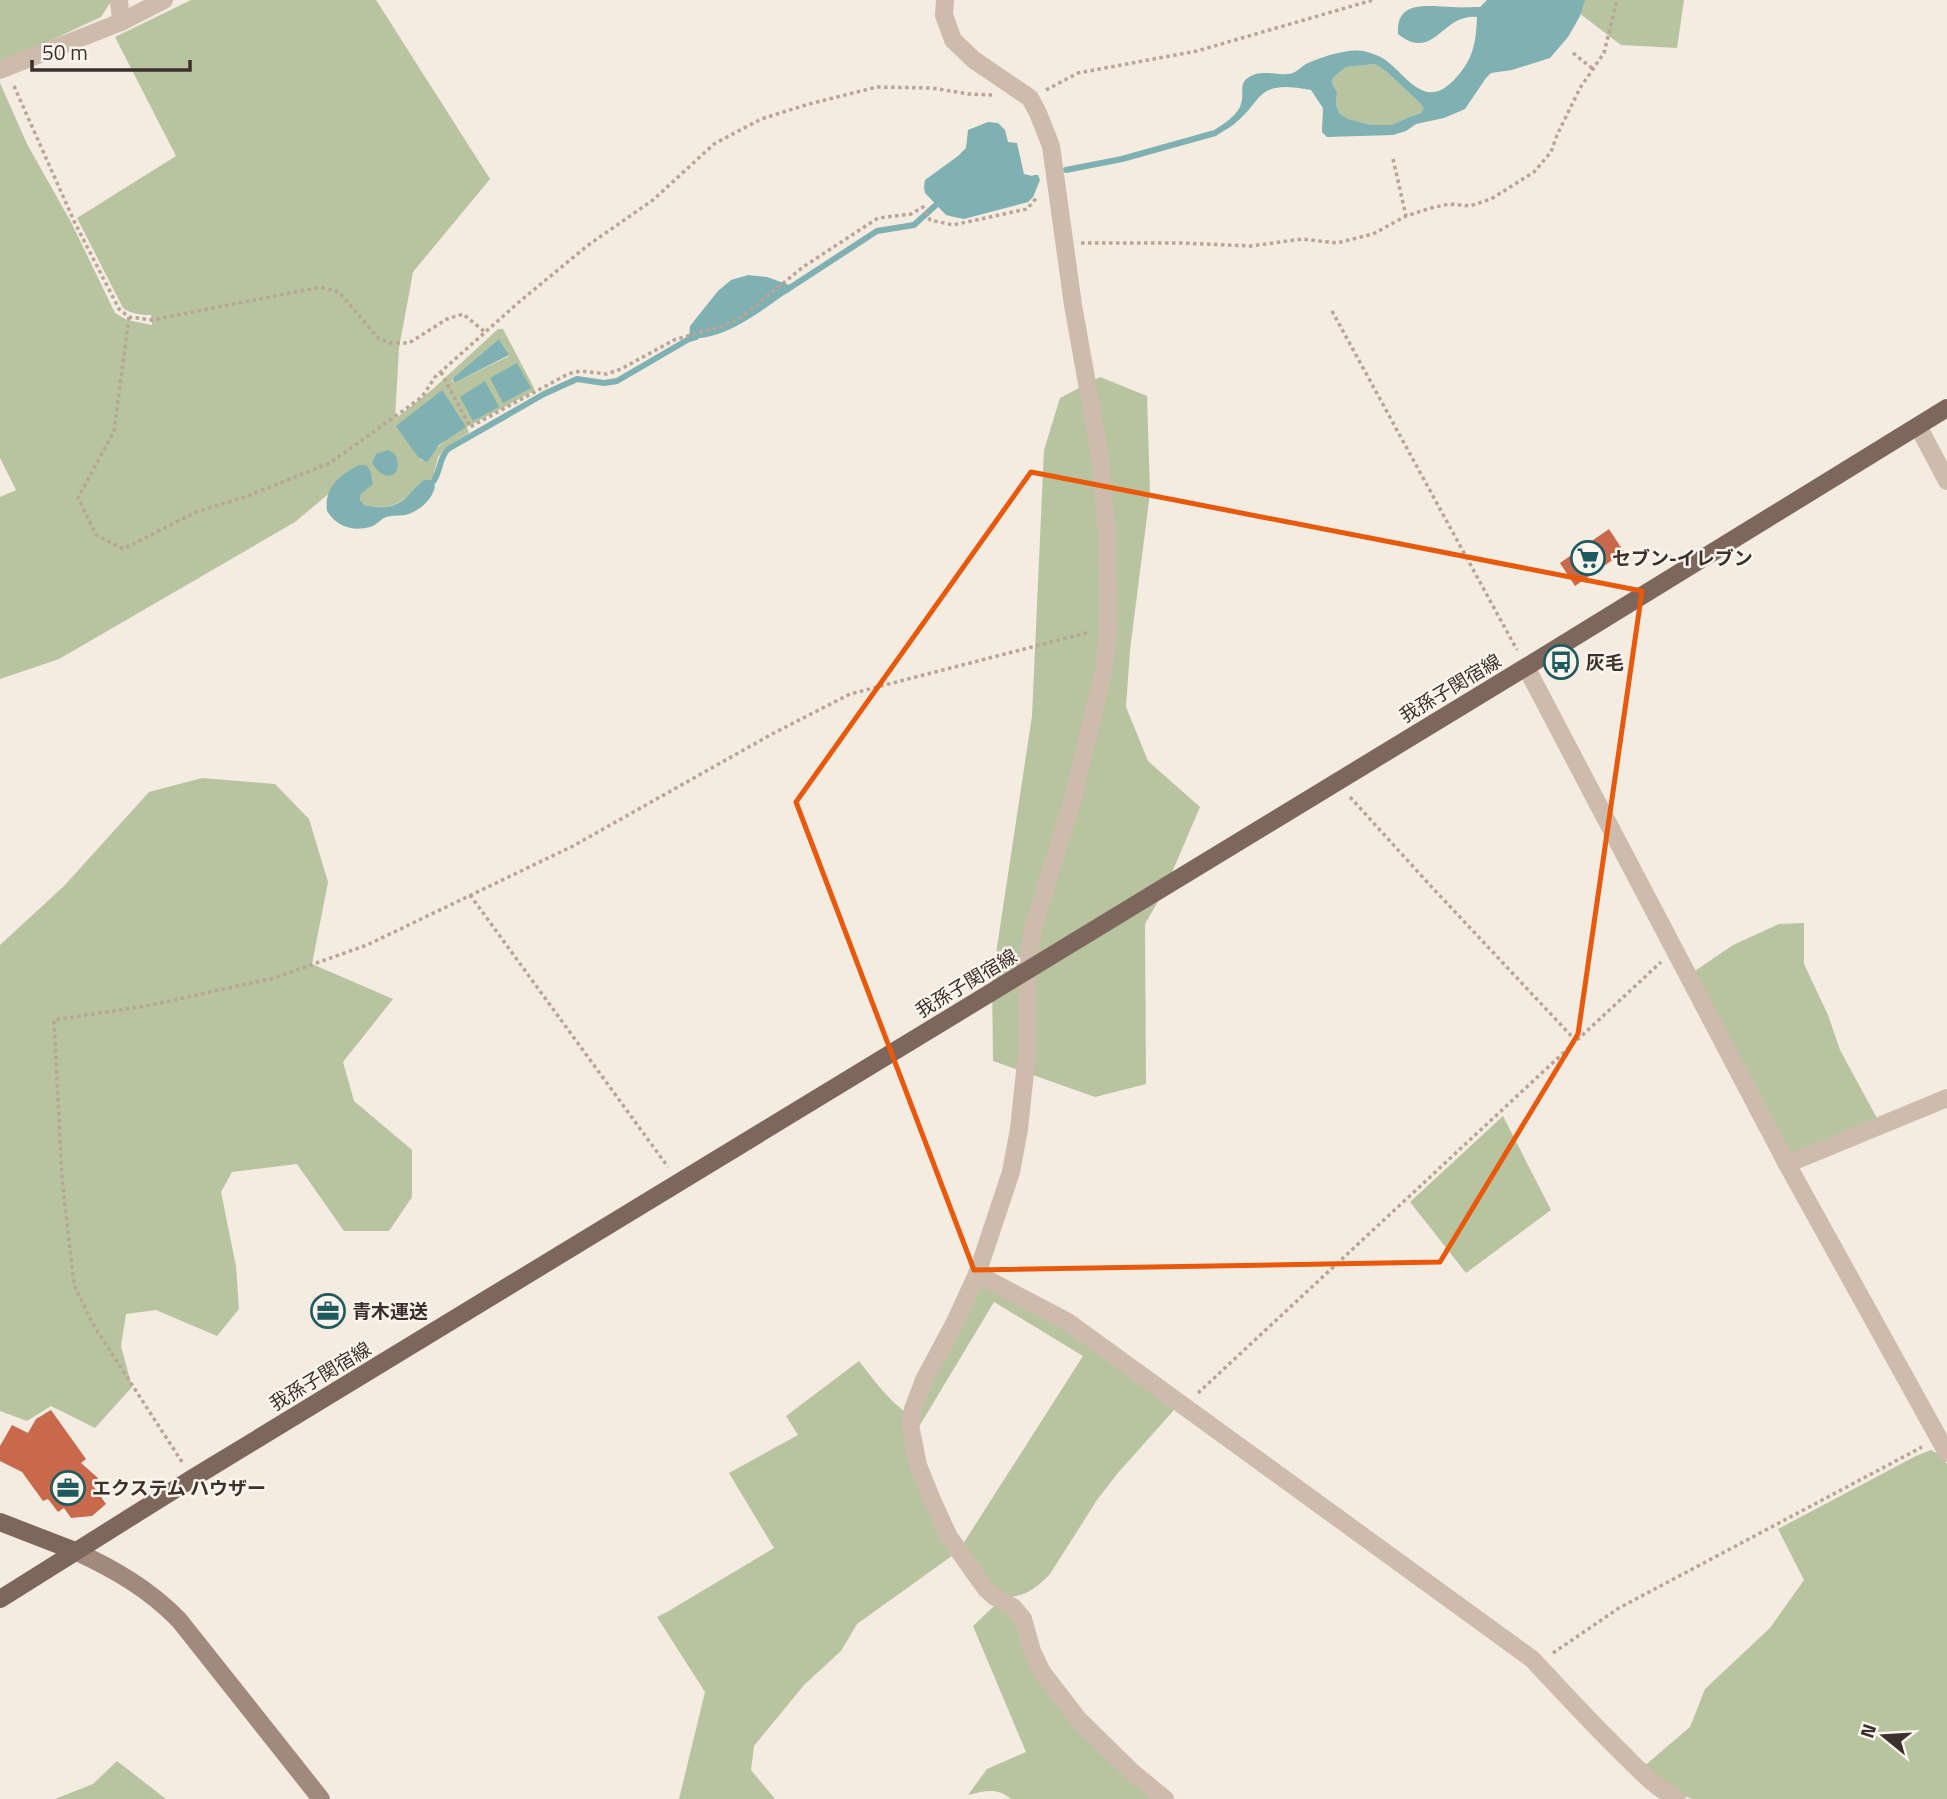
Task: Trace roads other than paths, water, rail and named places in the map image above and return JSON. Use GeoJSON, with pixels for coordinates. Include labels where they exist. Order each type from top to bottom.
{"type":"FeatureCollection","features":[{"type":"Feature","properties":{"kind":"main road","name":"我孫子関宿線"},"geometry":{"type":"LineString","coordinates":[[0,1599],[193,1478],[1947,408]]}},
{"type":"Feature","properties":{"kind":"main road"},"geometry":{"type":"LineString","coordinates":[[0,1522],[75,1551]]}},
{"type":"Feature","properties":{"kind":"street"},"geometry":{"type":"LineString","coordinates":[[119,0],[121,22]]}},
{"type":"Feature","properties":{"kind":"street"},"geometry":{"type":"LineString","coordinates":[[3,69],[121,22],[164,0]]}},
{"type":"Feature","properties":{"kind":"street"},"geometry":{"type":"LineString","coordinates":[[945,0],[944,15],[953,40],[974,60],[1030,98],[1051,146],[1073,305],[1100,456],[1107,535],[1108,627],[1104,669],[1072,802],[1033,928],[1027,970],[1027,1053],[1019,1129],[1011,1172],[977,1274],[924,1380],[912,1409],[910,1424],[918,1465],[949,1537],[986,1588],[995,1597],[1013,1607],[1023,1619],[1032,1651],[1042,1672],[1078,1719],[1132,1772],[1165,1799]]}},
{"type":"Feature","properties":{"kind":"street"},"geometry":{"type":"LineString","coordinates":[[1918,426],[1947,481]]}},
{"type":"Feature","properties":{"kind":"street"},"geometry":{"type":"LineString","coordinates":[[1526,667],[1787,1164],[1943,1446]]}},
{"type":"Feature","properties":{"kind":"street"},"geometry":{"type":"LineString","coordinates":[[1787,1164],[1947,1098]]}},
{"type":"Feature","properties":{"kind":"street"},"geometry":{"type":"LineString","coordinates":[[977,1274],[1068,1322],[1537,1664],[1586,1718],[1648,1778],[1677,1799]]}},
{"type":"Feature","properties":{"kind":"street"},"geometry":{"type":"LineString","coordinates":[[75,1551],[107,1566],[162,1602],[321,1799]]}},
{"type":"Feature","properties":{"kind":"water"},"geometry":{"type":"Polygon","coordinates":[[[1487,0],[1585,0],[1580,16],[1568,37],[1550,58],[1512,70],[1491,73],[1465,109],[1444,118],[1416,124],[1393,135],[1327,137],[1322,132],[1323,108],[1311,90],[1291,87],[1268,90],[1239,120],[1227,129],[1224,124],[1240,107],[1244,82],[1251,76],[1261,73],[1293,73],[1312,61],[1343,52],[1358,50],[1379,56],[1416,87],[1434,92],[1443,89],[1460,73],[1469,58],[1476,35],[1477,17],[1455,22],[1430,40],[1421,43],[1410,41],[1398,34],[1402,15],[1414,7],[1423,6],[1480,7],[1487,0]],[[1375,64],[1346,67],[1333,78],[1332,83],[1337,92],[1336,105],[1340,114],[1371,125],[1392,125],[1421,113],[1424,109],[1421,104],[1375,64]]]}},
{"type":"Feature","properties":{"kind":"water"},"geometry":{"type":"Polygon","coordinates":[[[988,122],[998,123],[1005,130],[1008,142],[1017,143],[1024,174],[1038,175],[1040,180],[1033,197],[1028,202],[964,219],[946,215],[925,193],[925,180],[966,148],[968,130],[988,122]]]}},
{"type":"Feature","properties":{"kind":"water"},"geometry":{"type":"Polygon","coordinates":[[[748,275],[767,277],[792,286],[792,289],[731,329],[703,338],[689,339],[690,326],[718,291],[731,280],[748,275]]]}},
{"type":"Feature","properties":{"kind":"water"},"geometry":{"type":"Polygon","coordinates":[[[499,339],[509,355],[454,383],[454,377],[499,339]]]}},
{"type":"Feature","properties":{"kind":"water"},"geometry":{"type":"Polygon","coordinates":[[[517,363],[531,388],[503,403],[490,378],[517,363]]]}},
{"type":"Feature","properties":{"kind":"water"},"geometry":{"type":"Polygon","coordinates":[[[485,381],[499,407],[473,421],[460,397],[485,381]]]}},
{"type":"Feature","properties":{"kind":"water"},"geometry":{"type":"Polygon","coordinates":[[[441,391],[466,427],[439,445],[426,462],[418,457],[396,426],[441,391]]]}},
{"type":"Feature","properties":{"kind":"water"},"geometry":{"type":"Polygon","coordinates":[[[388,450],[395,454],[397,462],[397,468],[392,475],[382,474],[372,463],[376,454],[388,450]]]}},
{"type":"Feature","properties":{"kind":"water"},"geometry":{"type":"Polygon","coordinates":[[[359,465],[366,465],[370,470],[373,484],[361,494],[360,500],[364,505],[379,507],[399,503],[424,480],[430,480],[435,486],[434,491],[424,504],[405,515],[386,517],[374,526],[364,528],[346,526],[335,521],[327,511],[328,495],[340,478],[359,465]]]}},
{"type":"Feature","properties":{"kind":"waterway"},"geometry":{"type":"LineString","coordinates":[[1066,170],[1122,159],[1215,133],[1232,122]]}},
{"type":"Feature","properties":{"kind":"waterway"},"geometry":{"type":"LineString","coordinates":[[785,291],[877,231],[914,225],[937,204],[943,203]]}},
{"type":"Feature","properties":{"kind":"waterway"},"geometry":{"type":"LineString","coordinates":[[432,483],[448,449],[544,394],[577,379],[604,383],[617,381],[696,337]]}},
{"type":"Feature","properties":{"kind":"place","name":"セブン-イレブン"},"geometry":{"type":"Point","coordinates":[1588,558]}},
{"type":"Feature","properties":{"kind":"place","name":"灰毛"},"geometry":{"type":"Point","coordinates":[1561,662]}},
{"type":"Feature","properties":{"kind":"place","name":"青木運送"},"geometry":{"type":"Point","coordinates":[328,1311]}},
{"type":"Feature","properties":{"kind":"place","name":"エクステム ハウザー"},"geometry":{"type":"Point","coordinates":[68,1488]}}]}
